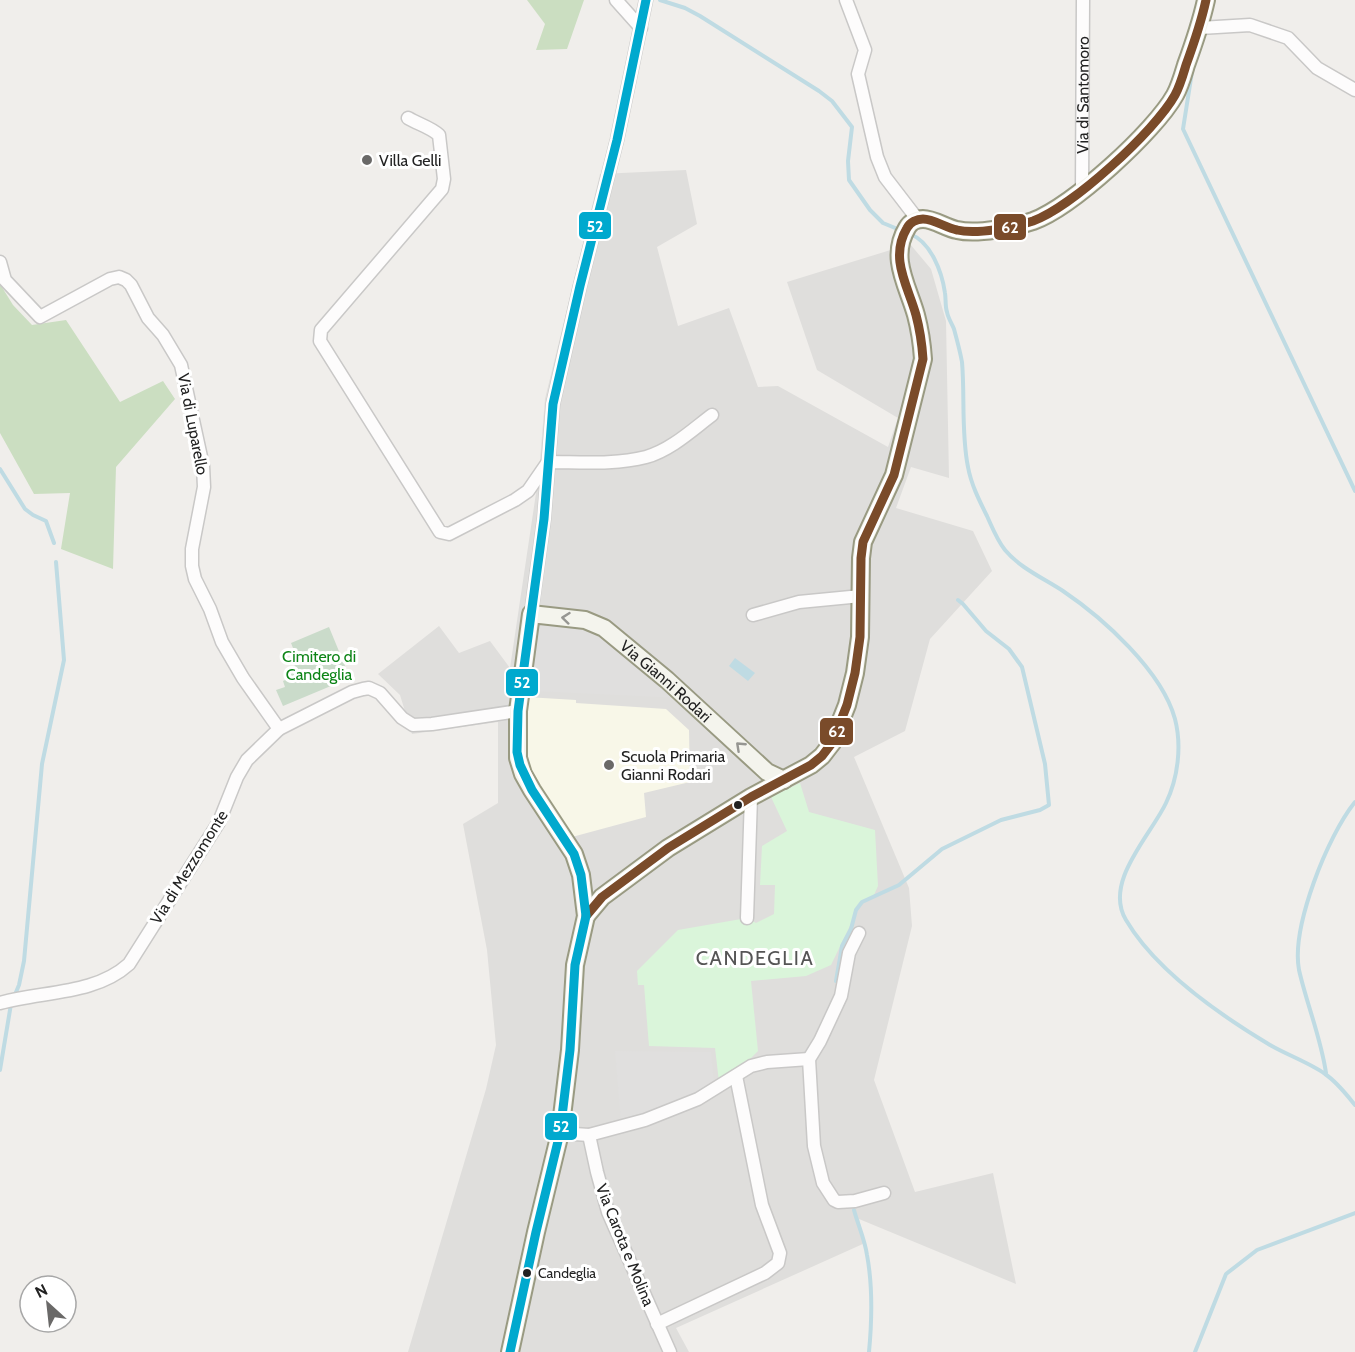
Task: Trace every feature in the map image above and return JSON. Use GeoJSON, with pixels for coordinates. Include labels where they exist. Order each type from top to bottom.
{"type":"FeatureCollection","features":[{"type":"Feature","properties":{"kind":"main road","name":"Via di Santomoro"},"geometry":{"type":"LineString","coordinates":[[909,230],[926,219],[965,232],[1011,226],[1033,221],[1052,212],[1083,191],[1145,133],[1163,114],[1176,94],[1200,28],[1206,0]]}},
{"type":"Feature","properties":{"kind":"main road"},"geometry":{"type":"LineString","coordinates":[[586,916],[602,897],[668,848],[817,761],[828,750],[837,734],[853,685],[860,637],[863,542],[894,475],[923,359],[922,342],[915,313],[900,270],[909,230]]}},
{"type":"Feature","properties":{"kind":"main road"},"geometry":{"type":"LineString","coordinates":[[510,1352],[560,1133],[570,1050],[575,965],[586,916],[581,874],[574,854],[532,790],[520,765],[518,711],[531,614]]}},
{"type":"Feature","properties":{"kind":"main road","name":"Via Gianni Rodari"},"geometry":{"type":"LineString","coordinates":[[531,614],[585,620],[604,627],[667,680],[767,772],[784,780]]}},
{"type":"Feature","properties":{"kind":"main road"},"geometry":{"type":"LineString","coordinates":[[757,794],[767,772]]}},
{"type":"Feature","properties":{"kind":"street"},"geometry":{"type":"LineString","coordinates":[[616,0],[641,28]]}},
{"type":"Feature","properties":{"kind":"street"},"geometry":{"type":"LineString","coordinates":[[846,0],[865,50],[858,74],[877,157],[909,230]]}},
{"type":"Feature","properties":{"kind":"street","name":"Via di Santomoro"},"geometry":{"type":"LineString","coordinates":[[1083,0],[1083,191]]}},
{"type":"Feature","properties":{"kind":"street"},"geometry":{"type":"LineString","coordinates":[[531,614],[543,519],[553,404],[617,140],[646,3]]}},
{"type":"Feature","properties":{"kind":"street"},"geometry":{"type":"LineString","coordinates":[[1200,28],[1250,25],[1288,38],[1317,68],[1355,90]]}},
{"type":"Feature","properties":{"kind":"street"},"geometry":{"type":"LineString","coordinates":[[408,118],[439,135],[444,179],[442,189],[321,330],[320,341],[440,532],[449,534],[515,500],[528,491],[548,462]]}},
{"type":"Feature","properties":{"kind":"street","name":"Via di Luparello"},"geometry":{"type":"LineString","coordinates":[[0,262],[5,280],[40,317],[110,279],[119,277],[126,280],[131,285],[148,318],[175,352],[181,364],[203,466],[204,488],[192,549],[195,579],[232,660],[279,729]]}},
{"type":"Feature","properties":{"kind":"street"},"geometry":{"type":"LineString","coordinates":[[548,462],[614,461],[647,457],[679,441],[712,415]]}},
{"type":"Feature","properties":{"kind":"street"},"geometry":{"type":"LineString","coordinates":[[753,615],[799,602],[861,596]]}},
{"type":"Feature","properties":{"kind":"street","name":"Via di Mezzomonte"},"geometry":{"type":"LineString","coordinates":[[0,1003],[98,983],[129,964],[219,822],[237,777],[247,760],[279,729],[352,692],[369,688],[380,693],[402,718],[414,724],[432,724],[518,711]]}},
{"type":"Feature","properties":{"kind":"street"},"geometry":{"type":"LineString","coordinates":[[747,918],[757,794]]}},
{"type":"Feature","properties":{"kind":"street"},"geometry":{"type":"LineString","coordinates":[[859,933],[849,953],[841,996],[809,1059],[814,1146],[826,1191],[834,1200],[838,1202],[861,1200],[884,1193]]}},
{"type":"Feature","properties":{"kind":"street"},"geometry":{"type":"LineString","coordinates":[[560,1133],[589,1135],[645,1120],[674,1110],[751,1066],[762,1062],[809,1059]]}},
{"type":"Feature","properties":{"kind":"street"},"geometry":{"type":"LineString","coordinates":[[657,1324],[765,1273],[774,1266],[779,1258],[778,1246],[762,1205],[736,1076]]}},
{"type":"Feature","properties":{"kind":"street","name":"Via Carota e Molina"},"geometry":{"type":"LineString","coordinates":[[589,1135],[608,1212],[670,1352]]}},
{"type":"Feature","properties":{"kind":"shaded area"},"geometry":{"type":"Polygon","coordinates":[[[686,170],[697,224],[657,247],[678,326],[729,308],[758,387],[778,386],[888,447],[898,418],[817,370],[787,282],[910,244],[931,269],[946,321],[949,478],[911,467],[896,508],[973,531],[992,571],[930,639],[905,731],[854,757],[909,888],[912,926],[874,1080],[915,1192],[993,1173],[1016,1284],[859,1219],[865,1243],[676,1328],[689,1352],[408,1352],[486,1089],[496,1045],[487,950],[463,824],[498,803],[498,722],[412,734],[400,695],[378,674],[439,626],[459,653],[490,641],[510,668],[539,473],[545,399],[600,174],[686,170]]]}},
{"type":"Feature","properties":{"kind":"shaded area"},"geometry":{"type":"Polygon","coordinates":[[[544,623],[587,627],[600,634],[642,670],[680,698],[532,691],[536,630],[544,623]]]}},
{"type":"Feature","properties":{"kind":"shaded area","name":"Scuola Primaria Gianni Rodari"},"geometry":{"type":"Polygon","coordinates":[[[526,697],[666,709],[689,730],[690,782],[644,793],[646,817],[572,837],[531,776],[525,752],[526,697]]]}},
{"type":"Feature","properties":{"kind":"shaded area"},"geometry":{"type":"Polygon","coordinates":[[[615,1051],[711,1052],[714,1083],[684,1100],[621,1123],[615,1051]]]}},
{"type":"Feature","properties":{"kind":"green space"},"geometry":{"type":"Polygon","coordinates":[[[527,0],[584,0],[567,49],[536,50],[545,24],[527,0]]]}},
{"type":"Feature","properties":{"kind":"green space"},"geometry":{"type":"Polygon","coordinates":[[[0,284],[13,305],[32,325],[66,320],[120,402],[163,381],[175,399],[116,467],[113,569],[61,549],[70,493],[34,494],[0,433],[0,284]]]}},
{"type":"Feature","properties":{"kind":"green space","name":"Cimitero di Candeglia"},"geometry":{"type":"Polygon","coordinates":[[[329,627],[350,678],[283,706],[276,690],[285,687],[283,681],[292,677],[289,669],[295,667],[293,660],[297,658],[291,643],[329,627]]]}},
{"type":"Feature","properties":{"kind":"green space"},"geometry":{"type":"Polygon","coordinates":[[[800,783],[809,812],[875,830],[878,886],[873,897],[860,905],[831,965],[806,976],[751,981],[758,1051],[740,1069],[719,1082],[715,1048],[649,1046],[644,985],[638,985],[637,971],[678,930],[747,918],[756,923],[774,914],[775,885],[760,885],[762,846],[787,831],[771,797],[800,783]]]}},
{"type":"Feature","properties":{"kind":"water"},"geometry":{"type":"Polygon","coordinates":[[[735,658],[755,673],[748,681],[729,666],[735,658]]]}},
{"type":"Feature","properties":{"kind":"waterway"},"geometry":{"type":"LineString","coordinates":[[660,0],[685,8],[700,16],[832,101],[852,127],[848,161],[849,180],[870,210],[883,223],[900,230]]}},
{"type":"Feature","properties":{"kind":"waterway"},"geometry":{"type":"LineString","coordinates":[[1192,72],[1183,129],[1355,491]]}},
{"type":"Feature","properties":{"kind":"waterway"},"geometry":{"type":"LineString","coordinates":[[910,234],[930,251],[941,276],[946,310],[954,329],[962,362],[965,441],[969,473],[997,538],[1005,550],[1018,562],[1079,602],[1129,647],[1158,683],[1175,719],[1178,762],[1173,783],[1166,803],[1132,859],[1125,875],[1120,890],[1120,905],[1126,920],[1154,957],[1190,990],[1251,1033],[1325,1074],[1355,1105]]}},
{"type":"Feature","properties":{"kind":"waterway"},"geometry":{"type":"LineString","coordinates":[[0,469],[25,509],[46,521],[54,543]]}},
{"type":"Feature","properties":{"kind":"waterway"},"geometry":{"type":"LineString","coordinates":[[14,997],[24,961],[42,764],[64,660],[56,562]]}},
{"type":"Feature","properties":{"kind":"waterway"},"geometry":{"type":"LineString","coordinates":[[836,981],[842,946],[851,929],[856,910],[862,902],[899,885],[942,849],[1001,820],[1040,810],[1049,805],[1045,764],[1022,667],[1009,649],[986,631],[958,600]]}},
{"type":"Feature","properties":{"kind":"waterway"},"geometry":{"type":"LineString","coordinates":[[1326,1073],[1299,970],[1298,952],[1306,907],[1323,858],[1355,802]]}},
{"type":"Feature","properties":{"kind":"waterway"},"geometry":{"type":"LineString","coordinates":[[0,1070],[11,1004]]}},
{"type":"Feature","properties":{"kind":"waterway"},"geometry":{"type":"LineString","coordinates":[[854,1210],[866,1249],[870,1279],[869,1352]]}},
{"type":"Feature","properties":{"kind":"waterway"},"geometry":{"type":"LineString","coordinates":[[1195,1352],[1226,1274],[1257,1250],[1355,1213]]}},
{"type":"Feature","properties":{"kind":"transit line","name":"52"},"geometry":{"type":"LineString","coordinates":[[510,1352],[560,1133],[570,1050],[575,965],[586,916],[581,875],[574,854],[532,790],[520,765],[517,752],[518,711],[544,519],[553,404],[617,140],[646,0]]}},
{"type":"Feature","properties":{"kind":"transit line","name":"62"},"geometry":{"type":"LineString","coordinates":[[586,916],[602,897],[668,848],[751,797],[811,765],[832,743],[847,705],[855,673],[860,637],[863,542],[894,475],[923,359],[921,337],[900,261],[902,239],[908,226],[914,221],[923,219],[965,231],[996,230],[1033,221],[1069,200],[1132,147],[1165,110],[1180,84],[1206,0]]}},
{"type":"Feature","properties":{"kind":"place","name":"Villa Gelli"},"geometry":{"type":"Point","coordinates":[367,160]}},
{"type":"Feature","properties":{"kind":"place","name":"Scuola Primaria Gianni Rodari"},"geometry":{"type":"Point","coordinates":[609,765]}},
{"type":"Feature","properties":{"kind":"place","name":"Candeglia"},"geometry":{"type":"Point","coordinates":[527,1273]}},
{"type":"Feature","properties":{"kind":"district","name":"CANDEGLIA"},"geometry":{"type":"Point","coordinates":[755,958]}}]}
